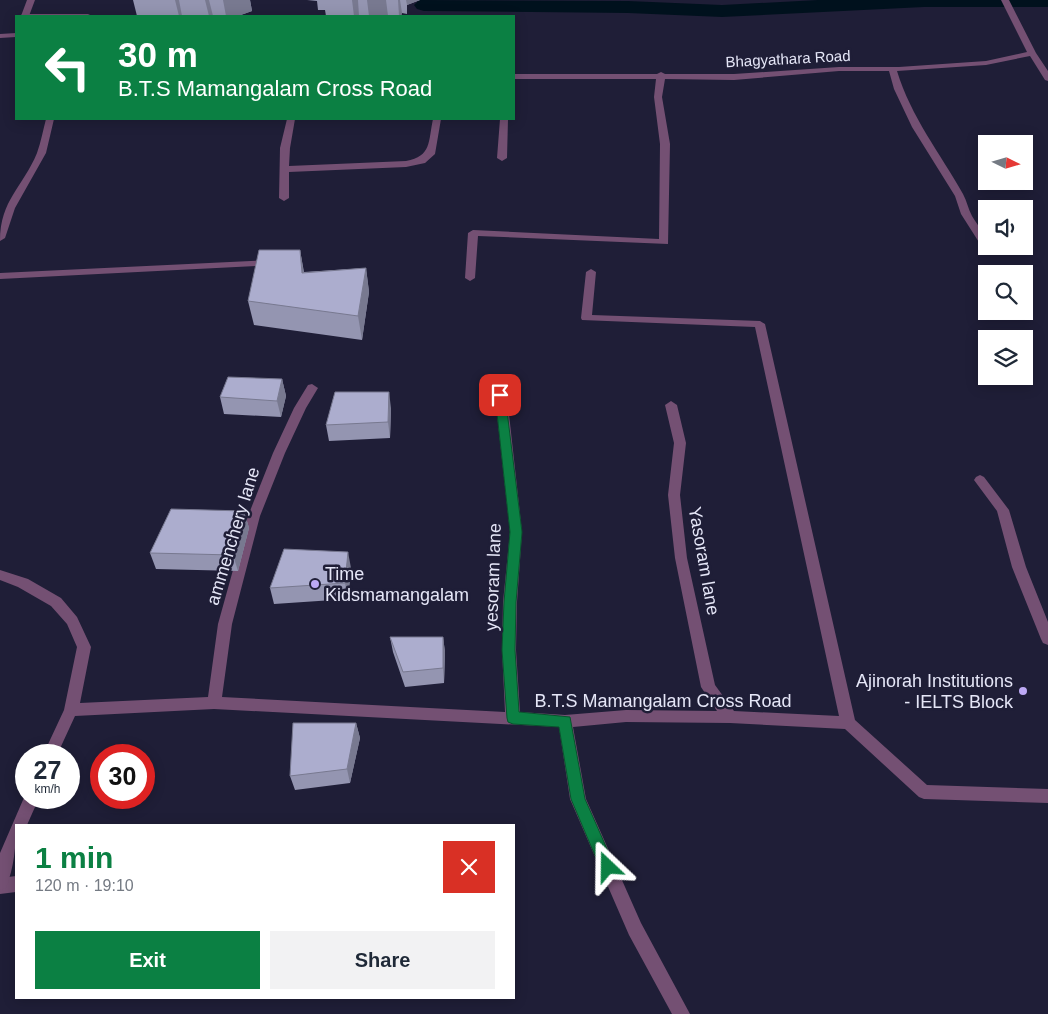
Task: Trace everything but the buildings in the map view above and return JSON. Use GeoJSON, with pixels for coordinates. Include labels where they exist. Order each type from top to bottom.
{"type":"FeatureCollection","features":[{"type":"Feature","properties":{"kind":"street"},"geometry":{"type":"LineString","coordinates":[[25,15],[31,0]]}},
{"type":"Feature","properties":{"kind":"street"},"geometry":{"type":"LineString","coordinates":[[1005,0],[1032,53],[1048,78]]}},
{"type":"Feature","properties":{"kind":"street"},"geometry":{"type":"LineString","coordinates":[[0,36],[15,35]]}},
{"type":"Feature","properties":{"kind":"street","name":"Bhagyathara Road"},"geometry":{"type":"LineString","coordinates":[[515,76],[662,75],[734,77],[788,74],[839,68],[892,69],[986,62],[1032,53]]}},
{"type":"Feature","properties":{"kind":"street"},"geometry":{"type":"LineString","coordinates":[[892,69],[898,88],[916,127],[960,196],[966,214],[978,233]]}},
{"type":"Feature","properties":{"kind":"street"},"geometry":{"type":"LineString","coordinates":[[470,278],[473,233],[664,242],[665,144],[658,97],[662,75]]}},
{"type":"Feature","properties":{"kind":"street"},"geometry":{"type":"LineString","coordinates":[[0,238],[5,208],[41,152],[50,120]]}},
{"type":"Feature","properties":{"kind":"street"},"geometry":{"type":"LineString","coordinates":[[284,198],[285,148],[291,120]]}},
{"type":"Feature","properties":{"kind":"street"},"geometry":{"type":"LineString","coordinates":[[285,169],[354,167],[422,161],[430,154],[437,120]]}},
{"type":"Feature","properties":{"kind":"street"},"geometry":{"type":"LineString","coordinates":[[502,158],[504,120]]}},
{"type":"Feature","properties":{"kind":"street"},"geometry":{"type":"LineString","coordinates":[[0,276],[281,262]]}},
{"type":"Feature","properties":{"kind":"street"},"geometry":{"type":"LineString","coordinates":[[591,272],[586,318],[760,324],[848,723],[924,792],[1048,796]]}},
{"type":"Feature","properties":{"kind":"street","name":"yesoram lane"},"geometry":{"type":"LineString","coordinates":[[499,378],[516,532],[510,602],[509,650],[513,718]]}},
{"type":"Feature","properties":{"kind":"street","name":"ammenchery lane"},"geometry":{"type":"LineString","coordinates":[[214,703],[224,624],[254,516],[279,453],[300,408],[312,388]]}},
{"type":"Feature","properties":{"kind":"street","name":"Yasoram lane"},"geometry":{"type":"LineString","coordinates":[[671,405],[680,443],[674,495],[681,558],[708,687],[730,717]]}},
{"type":"Feature","properties":{"kind":"street"},"geometry":{"type":"LineString","coordinates":[[980,480],[1003,510],[1019,567],[1048,639]]}},
{"type":"Feature","properties":{"kind":"street"},"geometry":{"type":"LineString","coordinates":[[0,575],[23,583],[56,602],[72,621],[84,647],[71,710],[55,744]]}},
{"type":"Feature","properties":{"kind":"street","name":"B.T.S Mamangalam Cross Road"},"geometry":{"type":"LineString","coordinates":[[71,710],[214,703],[565,721],[626,716],[730,717],[848,723]]}},
{"type":"Feature","properties":{"kind":"street"},"geometry":{"type":"LineString","coordinates":[[565,721],[578,799],[635,929],[681,1014]]}},
{"type":"Feature","properties":{"kind":"street"},"geometry":{"type":"LineString","coordinates":[[19,824],[26,809]]}},
{"type":"Feature","properties":{"kind":"street"},"geometry":{"type":"LineString","coordinates":[[0,882],[15,833]]}},
{"type":"Feature","properties":{"kind":"street"},"geometry":{"type":"LineString","coordinates":[[0,886],[15,884]]}},
{"type":"Feature","properties":{"kind":"waterway"},"geometry":{"type":"LineString","coordinates":[[424,5],[628,7],[722,11],[924,1],[1048,1]]}},
{"type":"Feature","properties":{"kind":"place","name":"Time Kidsmamangalam"},"geometry":{"type":"Point","coordinates":[315,584]}},
{"type":"Feature","properties":{"kind":"place","name":"Ajinorah Institutions - IELTS Block"},"geometry":{"type":"Point","coordinates":[1023,691]}},
{"type":"Feature","properties":{"kind":"route"},"geometry":{"type":"LineString","coordinates":[[500,395],[516,532],[510,602],[509,650],[513,718],[565,721],[578,799],[608,867]]}}]}
